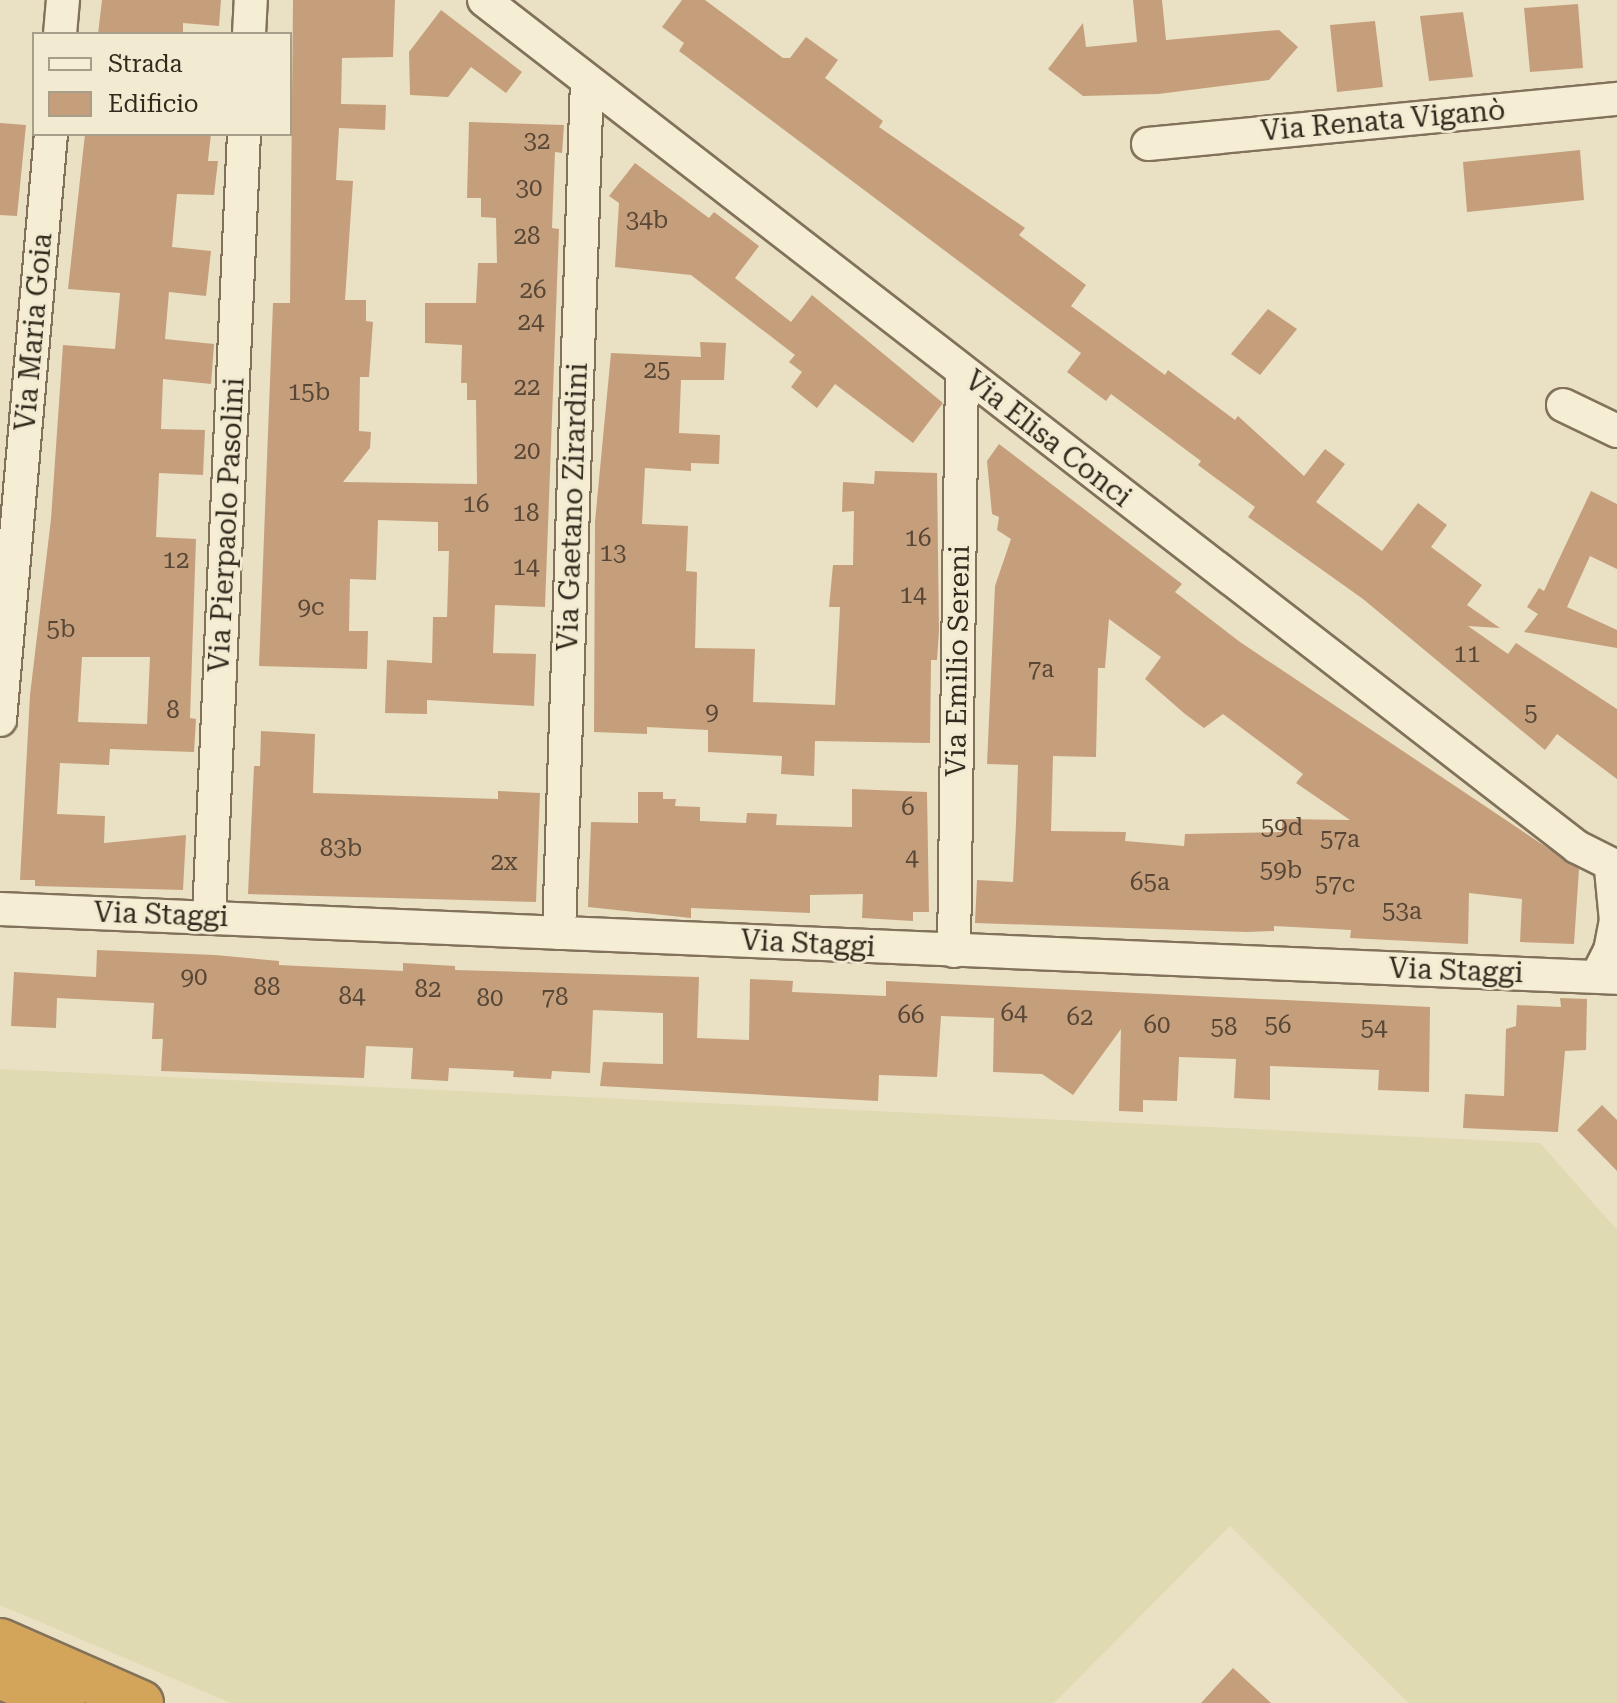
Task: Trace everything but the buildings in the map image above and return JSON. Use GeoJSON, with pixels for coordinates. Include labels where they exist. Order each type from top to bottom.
{"type":"FeatureCollection","features":[{"type":"Feature","properties":{"kind":"highway"},"geometry":{"type":"LineString","coordinates":[[0,1641],[141,1703]]}},
{"type":"Feature","properties":{"kind":"highway"},"geometry":{"type":"LineString","coordinates":[[0,1676],[62,1703]]}},
{"type":"Feature","properties":{"kind":"street"},"geometry":{"type":"LineString","coordinates":[[60,32],[63,0]]}},
{"type":"Feature","properties":{"kind":"street"},"geometry":{"type":"LineString","coordinates":[[249,32],[251,0]]}},
{"type":"Feature","properties":{"kind":"street","name":"Via Elisa Conci"},"geometry":{"type":"LineString","coordinates":[[484,0],[962,372],[1614,868]]}},
{"type":"Feature","properties":{"kind":"street","name":"Via Gaetano Zirardini"},"geometry":{"type":"LineString","coordinates":[[559,933],[587,81]]}},
{"type":"Feature","properties":{"kind":"street","name":"Via Renata Viganò"},"geometry":{"type":"LineString","coordinates":[[1148,144],[1617,99]]}},
{"type":"Feature","properties":{"kind":"street","name":"Via Maria Goia"},"geometry":{"type":"LineString","coordinates":[[0,720],[51,136]]}},
{"type":"Feature","properties":{"kind":"street","name":"Via Pierpaolo Pasolini"},"geometry":{"type":"LineString","coordinates":[[209,916],[244,136]]}},
{"type":"Feature","properties":{"kind":"street","name":"Via Emilio Sereni"},"geometry":{"type":"LineString","coordinates":[[954,951],[962,372]]}},
{"type":"Feature","properties":{"kind":"street"},"geometry":{"type":"LineString","coordinates":[[1563,405],[1617,431]]}},
{"type":"Feature","properties":{"kind":"street"},"geometry":{"type":"LineString","coordinates":[[1607,977],[1616,921],[1614,868]]}},
{"type":"Feature","properties":{"kind":"street","name":"Via Staggi"},"geometry":{"type":"LineString","coordinates":[[0,909],[1607,977]]}},
{"type":"Feature","properties":{"kind":"shaded area"},"geometry":{"type":"Polygon","coordinates":[[[0,1069],[1540,1143],[1617,1230],[1617,1703],[1409,1703],[1230,1526],[1054,1703],[231,1703],[0,1605],[0,1069]]]}}]}
